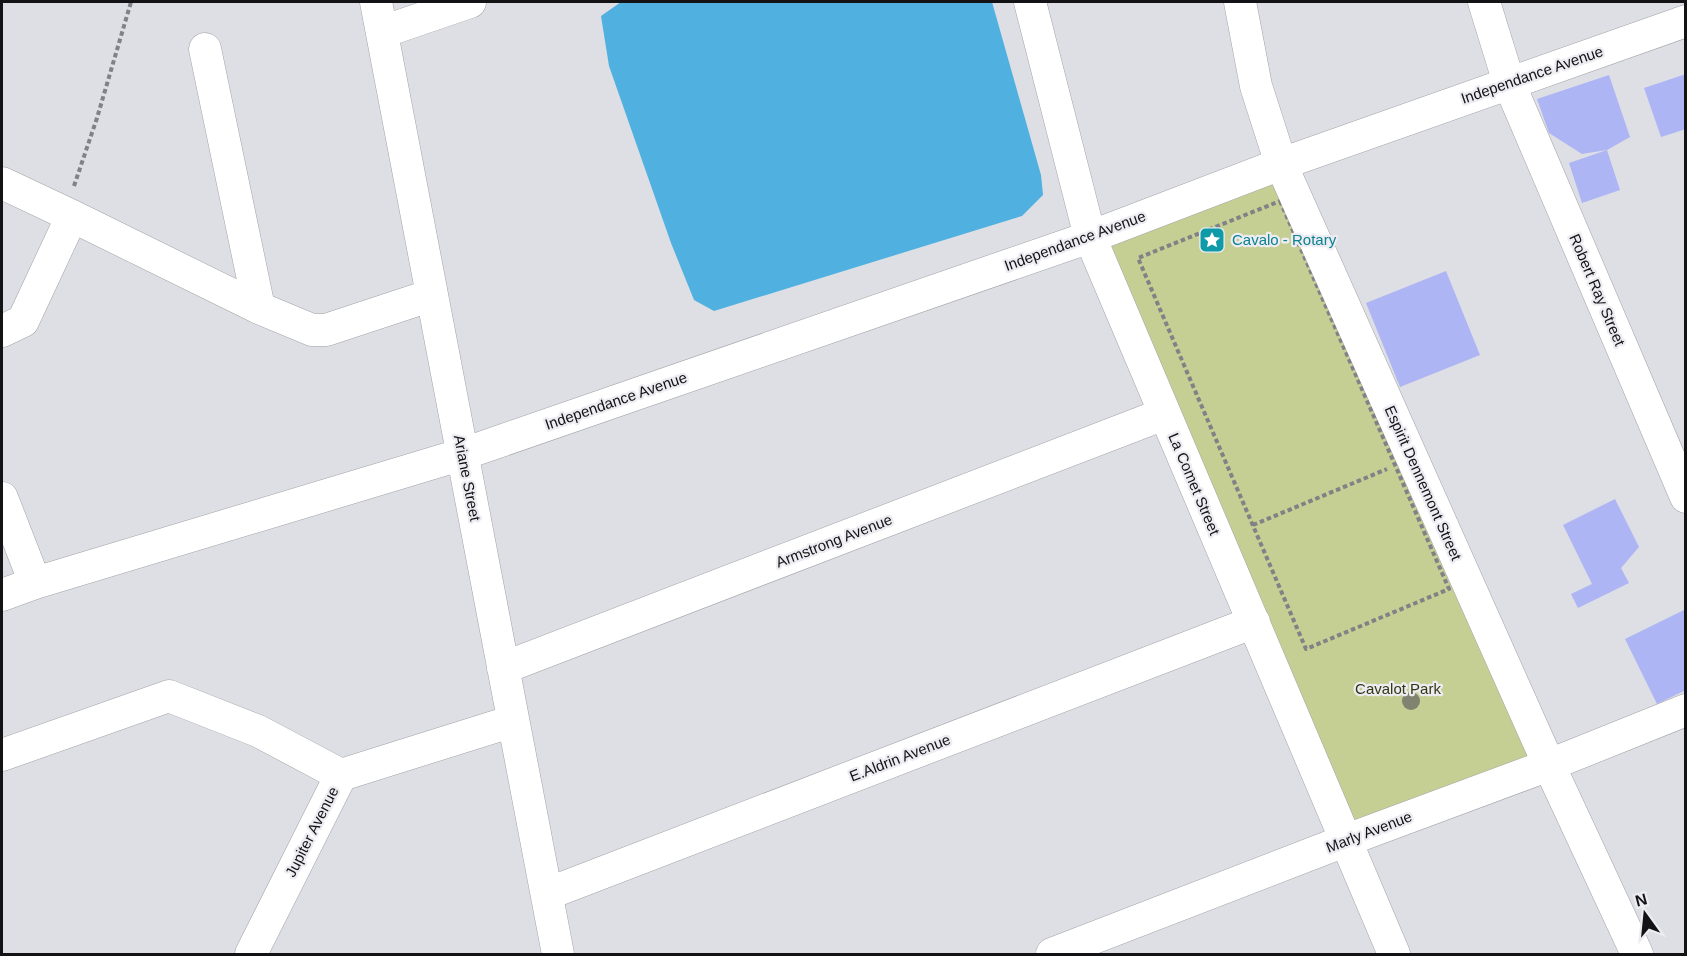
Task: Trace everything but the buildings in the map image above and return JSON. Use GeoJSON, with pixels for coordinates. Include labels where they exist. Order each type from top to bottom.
{"type":"FeatureCollection","features":[{"type":"Feature","properties":{"kind":"street","name":"Ariane Street"},"geometry":{"type":"LineString","coordinates":[[376,2],[558,954]]}},
{"type":"Feature","properties":{"kind":"street"},"geometry":{"type":"LineString","coordinates":[[382,32],[470,2]]}},
{"type":"Feature","properties":{"kind":"street","name":"La Comet Street"},"geometry":{"type":"LineString","coordinates":[[1030,2],[1090,237],[1394,954]]}},
{"type":"Feature","properties":{"kind":"street","name":"Espirit Dennemont Street"},"geometry":{"type":"LineString","coordinates":[[1240,2],[1256,86],[1281,164],[1548,765],[1637,954]]}},
{"type":"Feature","properties":{"kind":"street","name":"Robert Ray Street"},"geometry":{"type":"LineString","coordinates":[[1484,2],[1509,83],[1686,497]]}},
{"type":"Feature","properties":{"kind":"street","name":"Independance Avenue"},"geometry":{"type":"LineString","coordinates":[[2,595],[35,583],[463,454],[1090,237],[1281,164],[1686,21]]}},
{"type":"Feature","properties":{"kind":"street"},"geometry":{"type":"LineString","coordinates":[[205,49],[260,308]]}},
{"type":"Feature","properties":{"kind":"street"},"geometry":{"type":"LineString","coordinates":[[2,183],[260,308],[312,330],[326,330],[432,295]]}},
{"type":"Feature","properties":{"kind":"street"},"geometry":{"type":"LineString","coordinates":[[2,331],[23,321],[69,214]]}},
{"type":"Feature","properties":{"kind":"street","name":"Armstrong Avenue"},"geometry":{"type":"LineString","coordinates":[[504,668],[1164,414]]}},
{"type":"Feature","properties":{"kind":"street"},"geometry":{"type":"LineString","coordinates":[[2,498],[35,583]]}},
{"type":"Feature","properties":{"kind":"street","name":"E.Aldrin Avenue"},"geometry":{"type":"LineString","coordinates":[[547,894],[1254,622]]}},
{"type":"Feature","properties":{"kind":"street"},"geometry":{"type":"LineString","coordinates":[[2,754],[169,696],[258,731],[341,775]]}},
{"type":"Feature","properties":{"kind":"street","name":"Marly Avenue"},"geometry":{"type":"LineString","coordinates":[[1052,954],[1686,710]]}},
{"type":"Feature","properties":{"kind":"street","name":"Jupiter Avenue"},"geometry":{"type":"LineString","coordinates":[[251,954],[341,775],[513,721]]}},
{"type":"Feature","properties":{"kind":"path"},"geometry":{"type":"LineString","coordinates":[[69,214],[131,2]]}},
{"type":"Feature","properties":{"kind":"path"},"geometry":{"type":"LineString","coordinates":[[1280,201],[1395,465],[1449,589],[1306,650],[1138,258],[1280,201]]}},
{"type":"Feature","properties":{"kind":"path"},"geometry":{"type":"LineString","coordinates":[[1253,525],[1395,465]]}},
{"type":"Feature","properties":{"kind":"green space","name":"Cavalot Park"},"geometry":{"type":"Polygon","coordinates":[[[1281,164],[1549,765],[1347,840],[1090,237],[1281,164]]]}},
{"type":"Feature","properties":{"kind":"water"},"geometry":{"type":"Polygon","coordinates":[[[621,2],[992,2],[1041,175],[1043,195],[1022,216],[714,311],[694,300],[671,243],[609,66],[601,16],[621,2]]]}},
{"type":"Feature","properties":{"kind":"place","name":"Cavalo - Rotary"},"geometry":{"type":"Point","coordinates":[1212,240]}}]}
